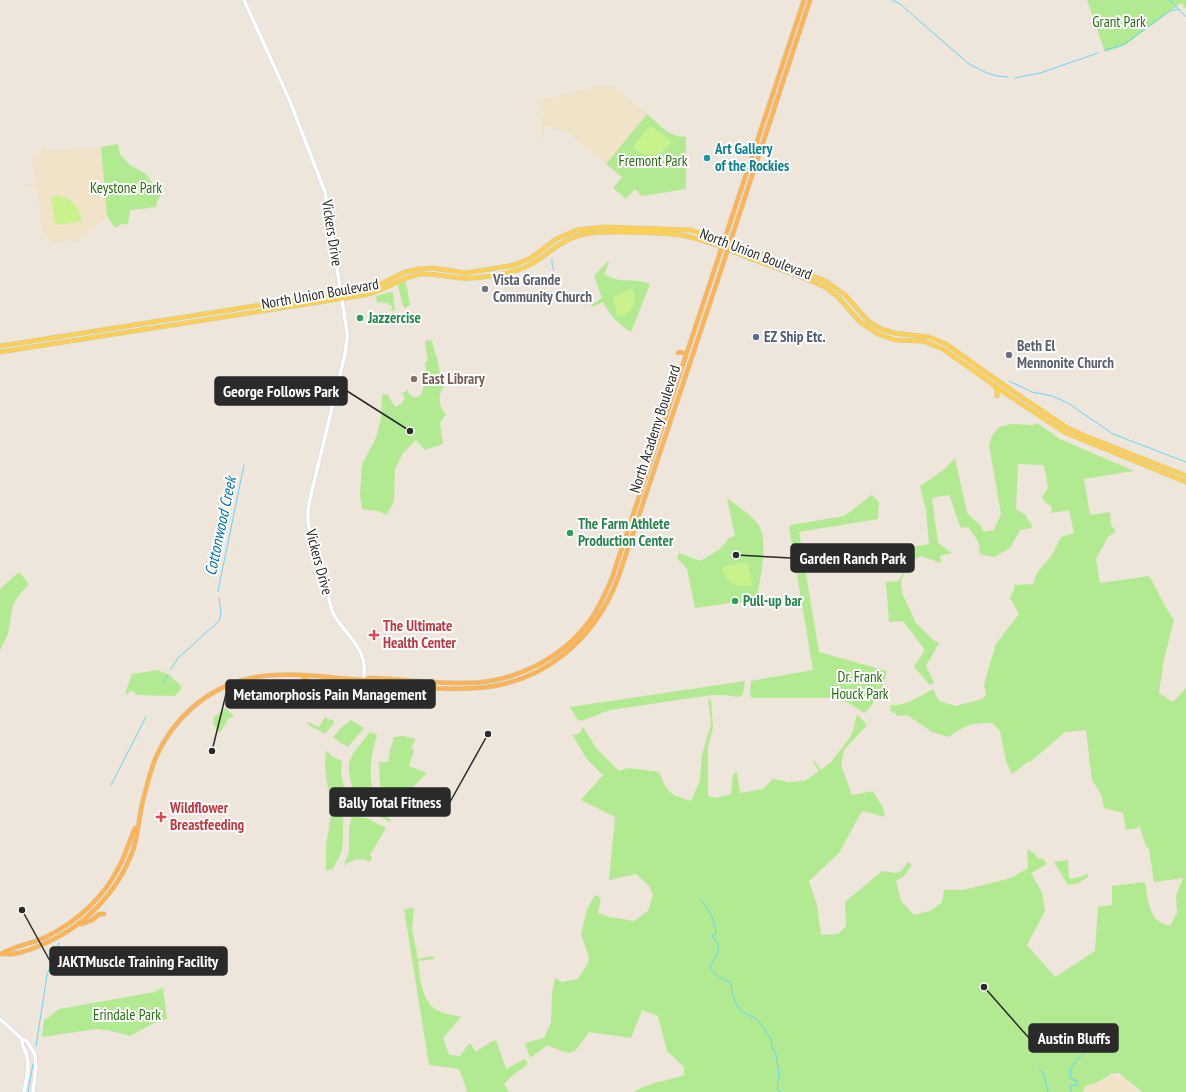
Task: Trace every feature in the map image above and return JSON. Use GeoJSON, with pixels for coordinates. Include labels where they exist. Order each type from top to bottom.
{"type":"FeatureCollection","features":[{"type":"Feature","properties":{"kind":"highway","name":"North Academy Boulevard"},"geometry":{"type":"LineString","coordinates":[[2,954],[10,955],[29,950],[57,938],[83,921],[102,902],[117,883],[134,845],[152,769],[159,750],[175,726],[193,706],[220,689],[246,679],[271,676],[301,676],[364,680],[370,678],[462,683],[484,682],[515,675],[542,662],[570,642],[590,620],[605,595],[612,578],[804,0]]}},
{"type":"Feature","properties":{"kind":"highway","name":"North Academy Boulevard"},"geometry":{"type":"LineString","coordinates":[[364,680],[370,683],[457,689],[492,686],[534,673],[552,663],[583,638],[596,622],[614,589],[626,557],[731,243],[810,0]]}},
{"type":"Feature","properties":{"kind":"highway"},"geometry":{"type":"LineString","coordinates":[[476,688],[479,685],[510,680],[515,675]]}},
{"type":"Feature","properties":{"kind":"highway"},"geometry":{"type":"LineString","coordinates":[[301,676],[308,682],[354,685],[359,689],[361,698]]}},
{"type":"Feature","properties":{"kind":"highway","name":"North Academy Boulevard"},"geometry":{"type":"LineString","coordinates":[[2,954],[10,949],[33,942],[56,932],[80,916],[110,882],[120,864],[139,819]]}},
{"type":"Feature","properties":{"kind":"highway"},"geometry":{"type":"LineString","coordinates":[[99,896],[102,902]]}},
{"type":"Feature","properties":{"kind":"highway"},"geometry":{"type":"LineString","coordinates":[[68,931],[92,920],[97,915],[104,914]]}},
{"type":"Feature","properties":{"kind":"main road","name":"Vickers Drive"},"geometry":{"type":"LineString","coordinates":[[244,0],[289,98],[325,192],[347,332],[347,343],[309,503],[308,517],[311,538],[324,570],[330,606],[338,621],[360,650],[363,660],[364,680]]}},
{"type":"Feature","properties":{"kind":"main road","name":"North Union Boulevard"},"geometry":{"type":"LineString","coordinates":[[0,346],[378,286],[406,272],[419,269],[433,268],[466,273],[514,265],[531,258],[556,239],[577,230],[596,227],[687,229],[724,240],[769,257],[833,285],[845,295],[862,316],[881,329],[894,334],[929,337],[946,344],[1070,429],[1186,477]]}},
{"type":"Feature","properties":{"kind":"main road","name":"North Union Boulevard"},"geometry":{"type":"LineString","coordinates":[[0,352],[372,293],[419,274],[468,278],[517,270],[533,263],[566,240],[593,233],[625,232],[678,234],[689,236],[728,250],[825,287],[838,297],[855,317],[872,331],[884,337],[895,340],[923,342],[937,346],[950,353],[1049,423],[1072,437],[1186,482]]}},
{"type":"Feature","properties":{"kind":"main road"},"geometry":{"type":"LineString","coordinates":[[392,286],[392,282],[405,275],[406,272]]}},
{"type":"Feature","properties":{"kind":"main road"},"geometry":{"type":"LineString","coordinates":[[273,309],[276,305],[288,303],[292,300]]}},
{"type":"Feature","properties":{"kind":"main road"},"geometry":{"type":"LineString","coordinates":[[993,384],[997,396]]}},
{"type":"Feature","properties":{"kind":"main road"},"geometry":{"type":"LineString","coordinates":[[1002,390],[1011,390]]}},
{"type":"Feature","properties":{"kind":"main road"},"geometry":{"type":"LineString","coordinates":[[1126,452],[1129,456],[1162,469],[1166,474],[1170,473],[1186,477]]}},
{"type":"Feature","properties":{"kind":"main road"},"geometry":{"type":"LineString","coordinates":[[406,686],[411,683],[428,684],[432,681]]}},
{"type":"Feature","properties":{"kind":"main road"},"geometry":{"type":"LineString","coordinates":[[0,1019],[22,1039],[27,1041],[35,1055],[36,1067],[33,1092]]}},
{"type":"Feature","properties":{"kind":"main road"},"geometry":{"type":"LineString","coordinates":[[22,1039],[28,1063],[24,1092]]}},
{"type":"Feature","properties":{"kind":"shaded area"},"geometry":{"type":"Polygon","coordinates":[[[604,85],[613,87],[647,114],[606,164],[569,133],[544,126],[543,139],[541,139],[541,118],[544,114],[537,103],[539,101],[604,85]]]}},
{"type":"Feature","properties":{"kind":"shaded area"},"geometry":{"type":"Polygon","coordinates":[[[101,147],[107,216],[75,242],[66,240],[53,244],[43,231],[36,185],[24,186],[36,183],[33,158],[35,159],[43,148],[53,151],[101,147]]]}},
{"type":"Feature","properties":{"kind":"shaded area"},"geometry":{"type":"Polygon","coordinates":[[[1116,1075],[1127,1079],[1136,1092],[1082,1092],[1085,1086],[1116,1075]]]}},
{"type":"Feature","properties":{"kind":"green space","name":"Grant Park"},"geometry":{"type":"Polygon","coordinates":[[[1087,0],[1186,0],[1186,9],[1181,3],[1125,45],[1105,52],[1087,0]]]}},
{"type":"Feature","properties":{"kind":"green space","name":"Fremont Park"},"geometry":{"type":"Polygon","coordinates":[[[647,114],[660,126],[674,135],[686,137],[686,189],[642,196],[635,189],[626,199],[613,188],[622,177],[606,164],[647,114]]]}},
{"type":"Feature","properties":{"kind":"green space"},"geometry":{"type":"Polygon","coordinates":[[[649,127],[652,127],[672,142],[663,151],[654,155],[643,154],[633,147],[649,127]]]}},
{"type":"Feature","properties":{"kind":"green space","name":"Keystone Park"},"geometry":{"type":"Polygon","coordinates":[[[118,144],[120,154],[130,165],[146,174],[161,195],[157,201],[156,207],[130,210],[128,224],[122,224],[115,228],[107,216],[101,147],[118,144]]]}},
{"type":"Feature","properties":{"kind":"green space"},"geometry":{"type":"Polygon","coordinates":[[[57,196],[67,198],[77,207],[82,221],[58,225],[55,223],[51,198],[57,196]]]}},
{"type":"Feature","properties":{"kind":"green space"},"geometry":{"type":"Polygon","coordinates":[[[607,262],[609,263],[604,274],[616,279],[638,281],[650,284],[631,332],[615,319],[603,302],[592,307],[591,305],[602,298],[594,276],[607,262]]]}},
{"type":"Feature","properties":{"kind":"green space"},"geometry":{"type":"Polygon","coordinates":[[[404,281],[406,283],[410,305],[405,308],[403,306],[398,286],[404,281]]]}},
{"type":"Feature","properties":{"kind":"green space"},"geometry":{"type":"Polygon","coordinates":[[[632,289],[635,298],[633,307],[627,313],[617,316],[613,297],[632,289]]]}},
{"type":"Feature","properties":{"kind":"green space"},"geometry":{"type":"Polygon","coordinates":[[[390,292],[393,293],[395,310],[391,311],[390,309],[392,309],[392,305],[389,305],[387,302],[383,304],[383,302],[377,303],[376,296],[390,292]]]}},
{"type":"Feature","properties":{"kind":"green space"},"geometry":{"type":"Polygon","coordinates":[[[432,340],[444,387],[440,393],[440,404],[446,414],[440,423],[443,444],[425,450],[416,440],[403,453],[395,469],[394,502],[386,515],[378,511],[362,509],[360,495],[362,464],[376,438],[381,419],[382,395],[387,394],[395,407],[401,404],[405,399],[402,393],[406,392],[406,390],[412,396],[418,397],[420,395],[423,389],[423,384],[428,383],[425,362],[428,361],[425,341],[432,340]]]}},
{"type":"Feature","properties":{"kind":"green space"},"geometry":{"type":"Polygon","coordinates":[[[1037,423],[1060,439],[1134,471],[1084,479],[1090,515],[1110,512],[1111,526],[1114,528],[1115,532],[1108,537],[1096,559],[1100,583],[1149,576],[1174,620],[1164,659],[1159,693],[1173,702],[1186,688],[1186,1092],[1142,1092],[1119,1073],[1111,1074],[1098,1082],[1085,1086],[1083,1092],[634,1092],[652,1084],[684,1075],[684,1067],[667,1051],[658,1016],[642,1010],[631,1038],[589,1032],[573,1052],[564,1052],[548,1045],[530,1058],[525,1043],[544,1038],[551,1023],[552,993],[555,978],[562,982],[578,979],[588,963],[589,957],[581,935],[587,909],[595,895],[601,898],[598,913],[609,917],[634,921],[648,911],[653,895],[649,886],[636,874],[609,880],[615,817],[581,800],[603,775],[586,758],[572,734],[575,735],[580,733],[583,727],[596,748],[619,771],[628,768],[659,772],[670,792],[691,801],[700,780],[702,754],[711,725],[708,700],[711,699],[713,728],[708,747],[708,796],[716,798],[731,794],[733,774],[737,772],[740,793],[763,789],[773,779],[789,782],[805,781],[819,771],[813,762],[814,760],[821,770],[832,761],[850,737],[857,714],[867,725],[844,750],[841,765],[852,795],[873,791],[883,808],[885,817],[862,811],[839,853],[809,881],[817,905],[821,935],[838,934],[846,926],[845,902],[882,871],[895,873],[900,872],[908,862],[912,865],[904,876],[896,881],[901,901],[914,915],[930,911],[942,902],[944,890],[963,890],[1011,878],[1028,868],[1027,849],[1035,854],[1037,858],[1043,859],[1047,864],[1031,873],[1042,893],[1045,911],[1027,945],[1055,977],[1095,951],[1098,907],[1112,905],[1112,886],[1145,882],[1150,909],[1153,915],[1162,923],[1170,926],[1177,913],[1176,896],[1183,878],[1154,882],[1149,849],[1146,846],[1139,825],[1138,828],[1126,830],[1123,813],[1104,808],[1101,794],[1092,780],[1086,730],[1065,732],[1030,762],[1029,761],[1012,774],[1006,761],[1000,731],[992,723],[969,726],[949,737],[932,732],[907,715],[897,716],[896,713],[891,712],[890,705],[907,703],[933,689],[939,701],[956,706],[982,699],[986,695],[984,684],[996,644],[1019,614],[1010,598],[1014,590],[1014,585],[1033,584],[1037,573],[1052,555],[1061,537],[1074,533],[1069,510],[1052,513],[1051,506],[1045,502],[1042,497],[1048,488],[1044,465],[1018,464],[1016,509],[1026,515],[1032,528],[1020,530],[1010,548],[994,557],[980,554],[978,541],[968,527],[961,528],[949,495],[932,498],[938,543],[952,553],[940,556],[941,563],[921,556],[910,562],[901,580],[902,593],[916,623],[933,640],[939,643],[926,666],[934,683],[930,685],[914,667],[925,650],[903,621],[889,622],[886,582],[899,581],[909,561],[907,551],[917,546],[929,544],[926,510],[920,486],[945,469],[955,458],[967,513],[980,525],[984,532],[994,530],[1001,514],[989,445],[993,434],[999,427],[1012,424],[1033,425],[1037,423]]]}},
{"type":"Feature","properties":{"kind":"green space","name":"Dr. Frank Houck Park"},"geometry":{"type":"Polygon","coordinates":[[[872,495],[879,502],[878,519],[799,532],[819,652],[887,671],[884,683],[876,699],[864,713],[849,703],[831,698],[752,698],[750,694],[751,681],[813,670],[789,527],[791,525],[844,516],[872,495]]]}},
{"type":"Feature","properties":{"kind":"green space"},"geometry":{"type":"Polygon","coordinates":[[[727,498],[744,510],[758,524],[761,531],[763,541],[763,562],[756,603],[731,603],[695,608],[687,569],[677,558],[679,553],[700,561],[720,549],[729,538],[735,536],[727,498]]]}},
{"type":"Feature","properties":{"kind":"green space"},"geometry":{"type":"Polygon","coordinates":[[[745,562],[748,564],[752,585],[741,586],[729,581],[723,572],[722,567],[745,562]]]}},
{"type":"Feature","properties":{"kind":"green space"},"geometry":{"type":"Polygon","coordinates":[[[19,572],[29,584],[19,595],[13,605],[8,634],[0,650],[0,589],[19,572]]]}},
{"type":"Feature","properties":{"kind":"green space"},"geometry":{"type":"Polygon","coordinates":[[[157,670],[170,675],[179,683],[181,689],[175,696],[135,695],[135,692],[129,691],[128,694],[125,694],[132,674],[157,670]]]}},
{"type":"Feature","properties":{"kind":"green space"},"geometry":{"type":"Polygon","coordinates":[[[745,681],[743,694],[739,697],[712,695],[610,710],[581,721],[577,719],[570,707],[745,681]]]}},
{"type":"Feature","properties":{"kind":"green space"},"geometry":{"type":"Polygon","coordinates":[[[226,708],[234,716],[228,719],[220,733],[213,724],[214,717],[226,708]]]}},
{"type":"Feature","properties":{"kind":"green space"},"geometry":{"type":"Polygon","coordinates":[[[325,717],[329,720],[324,730],[330,719],[334,721],[325,734],[307,724],[308,722],[319,727],[325,717]]]}},
{"type":"Feature","properties":{"kind":"green space"},"geometry":{"type":"Polygon","coordinates":[[[351,720],[364,728],[348,747],[333,737],[351,720]]]}},
{"type":"Feature","properties":{"kind":"green space"},"geometry":{"type":"Polygon","coordinates":[[[370,732],[377,735],[371,769],[373,792],[383,812],[391,820],[390,822],[369,811],[353,808],[353,792],[349,772],[349,762],[354,752],[370,732]]]}},
{"type":"Feature","properties":{"kind":"green space"},"geometry":{"type":"Polygon","coordinates":[[[402,736],[416,739],[411,748],[414,750],[409,766],[427,773],[405,795],[394,813],[389,808],[382,796],[379,762],[388,762],[394,739],[391,738],[402,736]]]}},
{"type":"Feature","properties":{"kind":"green space"},"geometry":{"type":"Polygon","coordinates":[[[326,751],[333,757],[342,761],[341,772],[345,793],[345,810],[331,811],[325,766],[326,751]]]}},
{"type":"Feature","properties":{"kind":"green space"},"geometry":{"type":"Polygon","coordinates":[[[344,814],[342,850],[334,868],[326,871],[326,846],[331,815],[344,814]]]}},
{"type":"Feature","properties":{"kind":"green space"},"geometry":{"type":"Polygon","coordinates":[[[352,816],[367,818],[386,828],[370,855],[372,858],[370,862],[360,859],[344,865],[349,852],[349,828],[352,816]]]}},
{"type":"Feature","properties":{"kind":"green space"},"geometry":{"type":"Polygon","coordinates":[[[1068,860],[1069,879],[1088,874],[1088,877],[1078,883],[1068,885],[1054,862],[1068,860]]]}},
{"type":"Feature","properties":{"kind":"green space"},"geometry":{"type":"Polygon","coordinates":[[[414,908],[412,929],[418,959],[433,956],[434,959],[418,961],[424,995],[437,1010],[461,1017],[443,1038],[449,1055],[460,1056],[470,1043],[475,1052],[496,1040],[506,1069],[525,1059],[528,1064],[504,1084],[509,1092],[466,1092],[467,1090],[459,1069],[429,1065],[404,909],[414,908]]]}},
{"type":"Feature","properties":{"kind":"green space","name":"Erindale Park"},"geometry":{"type":"Polygon","coordinates":[[[163,988],[167,1019],[154,1023],[130,1036],[108,1030],[96,1029],[42,1037],[44,1020],[59,1009],[155,992],[163,988]]]}},
{"type":"Feature","properties":{"kind":"waterway"},"geometry":{"type":"LineString","coordinates":[[892,0],[900,4],[969,64],[987,73],[1008,77]]}},
{"type":"Feature","properties":{"kind":"waterway"},"geometry":{"type":"LineString","coordinates":[[1170,0],[1186,17]]}},
{"type":"Feature","properties":{"kind":"waterway"},"geometry":{"type":"LineString","coordinates":[[1105,50],[1123,45],[1170,11],[1179,9]]}},
{"type":"Feature","properties":{"kind":"waterway"},"geometry":{"type":"LineString","coordinates":[[1015,78],[1040,73],[1098,53]]}},
{"type":"Feature","properties":{"kind":"waterway"},"geometry":{"type":"LineString","coordinates":[[552,259],[554,270]]}},
{"type":"Feature","properties":{"kind":"waterway"},"geometry":{"type":"LineString","coordinates":[[1009,381],[1032,392],[1052,396],[1068,403],[1113,434],[1186,462]]}},
{"type":"Feature","properties":{"kind":"waterway","name":"Cottonwood Creek"},"geometry":{"type":"LineString","coordinates":[[218,591],[244,465]]}},
{"type":"Feature","properties":{"kind":"waterway","name":"Cottonwood Creek"},"geometry":{"type":"LineString","coordinates":[[171,669],[178,658],[219,621],[221,614],[219,598]]}},
{"type":"Feature","properties":{"kind":"waterway","name":"Cottonwood Creek"},"geometry":{"type":"LineString","coordinates":[[163,683],[168,675]]}},
{"type":"Feature","properties":{"kind":"waterway","name":"Cottonwood Creek"},"geometry":{"type":"LineString","coordinates":[[111,785],[146,717]]}},
{"type":"Feature","properties":{"kind":"waterway"},"geometry":{"type":"LineString","coordinates":[[700,899],[713,919],[716,934],[712,935],[717,942],[719,950],[710,966],[719,977],[731,983],[732,994],[737,1005],[742,1012],[757,1019],[771,1039],[772,1047],[776,1054],[779,1074],[777,1089],[781,1092]]}},
{"type":"Feature","properties":{"kind":"waterway","name":"Cottonwood Creek"},"geometry":{"type":"LineString","coordinates":[[36,1046],[47,975],[59,943]]}},
{"type":"Feature","properties":{"kind":"waterway"},"geometry":{"type":"LineString","coordinates":[[1070,1092],[1072,1090],[1069,1086],[1077,1085],[1077,1081],[1069,1078],[1071,1075],[1070,1070],[1077,1059],[1097,1042]]}},
{"type":"Feature","properties":{"kind":"waterway","name":"Cottonwood Creek"},"geometry":{"type":"LineString","coordinates":[[28,1092],[33,1064]]}},
{"type":"Feature","properties":{"kind":"waterway"},"geometry":{"type":"LineString","coordinates":[[1039,1068],[1044,1075],[1048,1092]]}},
{"type":"Feature","properties":{"kind":"place","name":"Art Gallery of the Rockies"},"geometry":{"type":"Point","coordinates":[707,158]}},
{"type":"Feature","properties":{"kind":"place","name":"Vista Grande Community Church"},"geometry":{"type":"Point","coordinates":[485,289]}},
{"type":"Feature","properties":{"kind":"place","name":"Jazzercise"},"geometry":{"type":"Point","coordinates":[360,318]}},
{"type":"Feature","properties":{"kind":"place","name":"EZ Ship Etc."},"geometry":{"type":"Point","coordinates":[756,337]}},
{"type":"Feature","properties":{"kind":"place","name":"Beth El Mennonite Church"},"geometry":{"type":"Point","coordinates":[1009,355]}},
{"type":"Feature","properties":{"kind":"place","name":"East Library"},"geometry":{"type":"Point","coordinates":[414,379]}},
{"type":"Feature","properties":{"kind":"place","name":"George Follows Park"},"geometry":{"type":"Point","coordinates":[410,431]}},
{"type":"Feature","properties":{"kind":"place","name":"The Farm Athlete Production Center"},"geometry":{"type":"Point","coordinates":[570,533]}},
{"type":"Feature","properties":{"kind":"place","name":"Garden Ranch Park"},"geometry":{"type":"Point","coordinates":[736,555]}},
{"type":"Feature","properties":{"kind":"place","name":"Pull-up bar"},"geometry":{"type":"Point","coordinates":[735,601]}},
{"type":"Feature","properties":{"kind":"place","name":"The Ultimate Health Center"},"geometry":{"type":"Point","coordinates":[374,635]}},
{"type":"Feature","properties":{"kind":"place","name":"Bally Total Fitness"},"geometry":{"type":"Point","coordinates":[488,734]}},
{"type":"Feature","properties":{"kind":"place","name":"Metamorphosis Pain Management"},"geometry":{"type":"Point","coordinates":[212,751]}},
{"type":"Feature","properties":{"kind":"place","name":"Wildflower Breastfeeding"},"geometry":{"type":"Point","coordinates":[161,817]}},
{"type":"Feature","properties":{"kind":"place","name":"JAKTMuscle Training Facility"},"geometry":{"type":"Point","coordinates":[22,910]}},
{"type":"Feature","properties":{"kind":"place","name":"Austin Bluffs"},"geometry":{"type":"Point","coordinates":[984,987]}}]}
